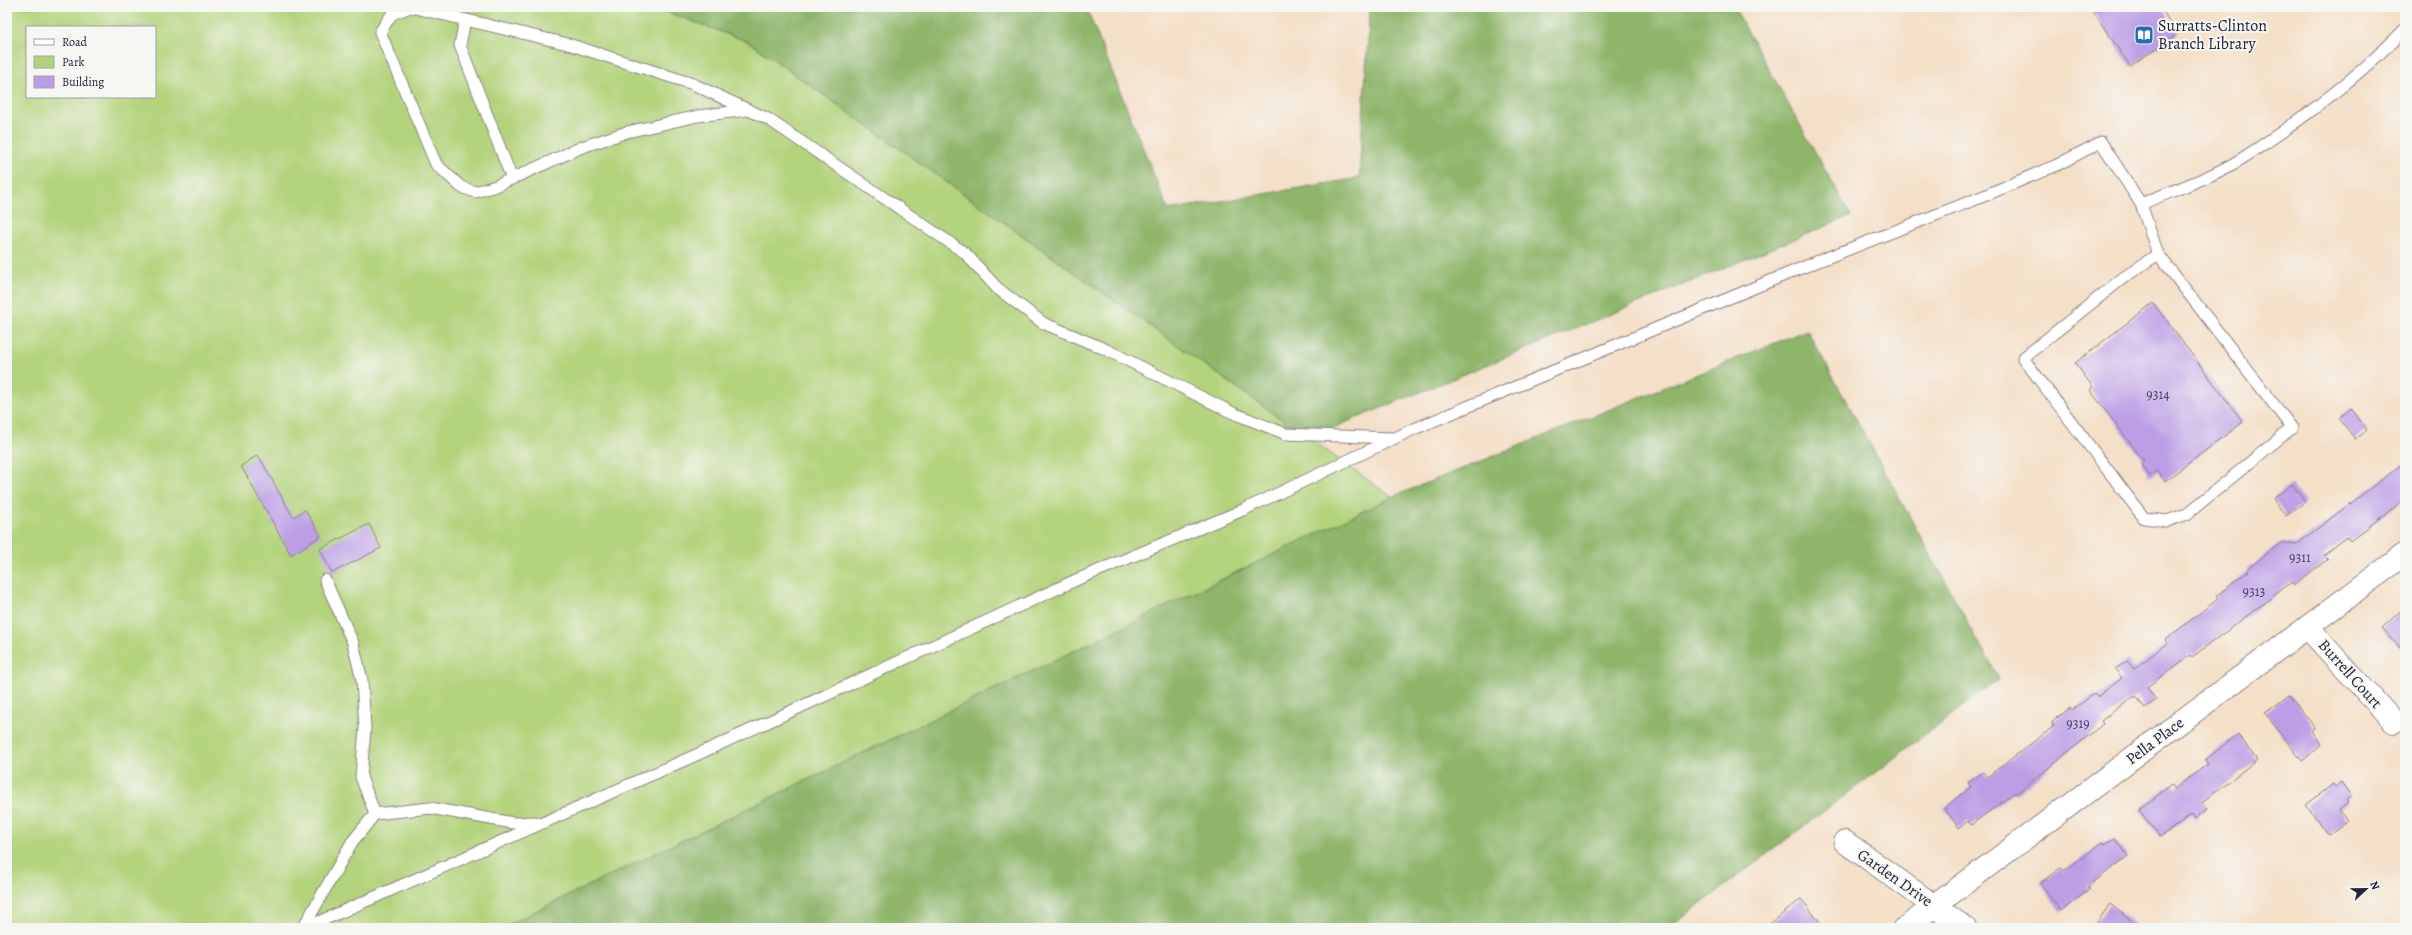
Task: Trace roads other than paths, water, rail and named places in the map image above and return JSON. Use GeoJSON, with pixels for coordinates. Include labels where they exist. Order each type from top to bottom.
{"type":"FeatureCollection","features":[{"type":"Feature","properties":{"kind":"street","name":"Pella Place"},"geometry":{"type":"LineString","coordinates":[[1905,928],[2405,554]]}},
{"type":"Feature","properties":{"kind":"street","name":"Burrell Court"},"geometry":{"type":"LineString","coordinates":[[2307,627],[2394,722]]}},
{"type":"Feature","properties":{"kind":"street","name":"Garden Drive"},"geometry":{"type":"LineString","coordinates":[[1845,842],[1965,928]]}},
{"type":"Feature","properties":{"kind":"lane"},"geometry":{"type":"LineString","coordinates":[[749,110],[698,116],[627,132],[582,147],[512,179],[475,192],[461,187],[436,164],[380,32],[392,14],[411,7],[568,44],[693,84],[749,110],[768,119],[965,253],[997,288],[1043,323],[1107,350],[1233,413],[1286,434],[1396,438]]}},
{"type":"Feature","properties":{"kind":"lane"},"geometry":{"type":"LineString","coordinates":[[465,20],[460,46],[512,179]]}},
{"type":"Feature","properties":{"kind":"lane"},"geometry":{"type":"LineString","coordinates":[[2141,204],[2245,157],[2340,87],[2382,52],[2405,30]]}},
{"type":"Feature","properties":{"kind":"lane"},"geometry":{"type":"LineString","coordinates":[[304,928],[367,902],[542,822],[694,756],[1076,580],[1243,510],[1396,438],[1816,262],[1979,198],[2058,165],[2101,142],[2141,204],[2158,254],[2292,428],[2187,514],[2167,521],[2144,518],[2023,358],[2124,278],[2158,254]]}},
{"type":"Feature","properties":{"kind":"lane"},"geometry":{"type":"LineString","coordinates":[[325,580],[353,644],[362,680],[365,728],[361,777],[375,814]]}},
{"type":"Feature","properties":{"kind":"lane"},"geometry":{"type":"LineString","coordinates":[[304,928],[352,842],[375,814],[430,808],[513,823],[542,822]]}},
{"type":"Feature","properties":{"kind":"place","name":"Surratts-Clinton Branch Library"},"geometry":{"type":"Point","coordinates":[2144,35]}}]}
